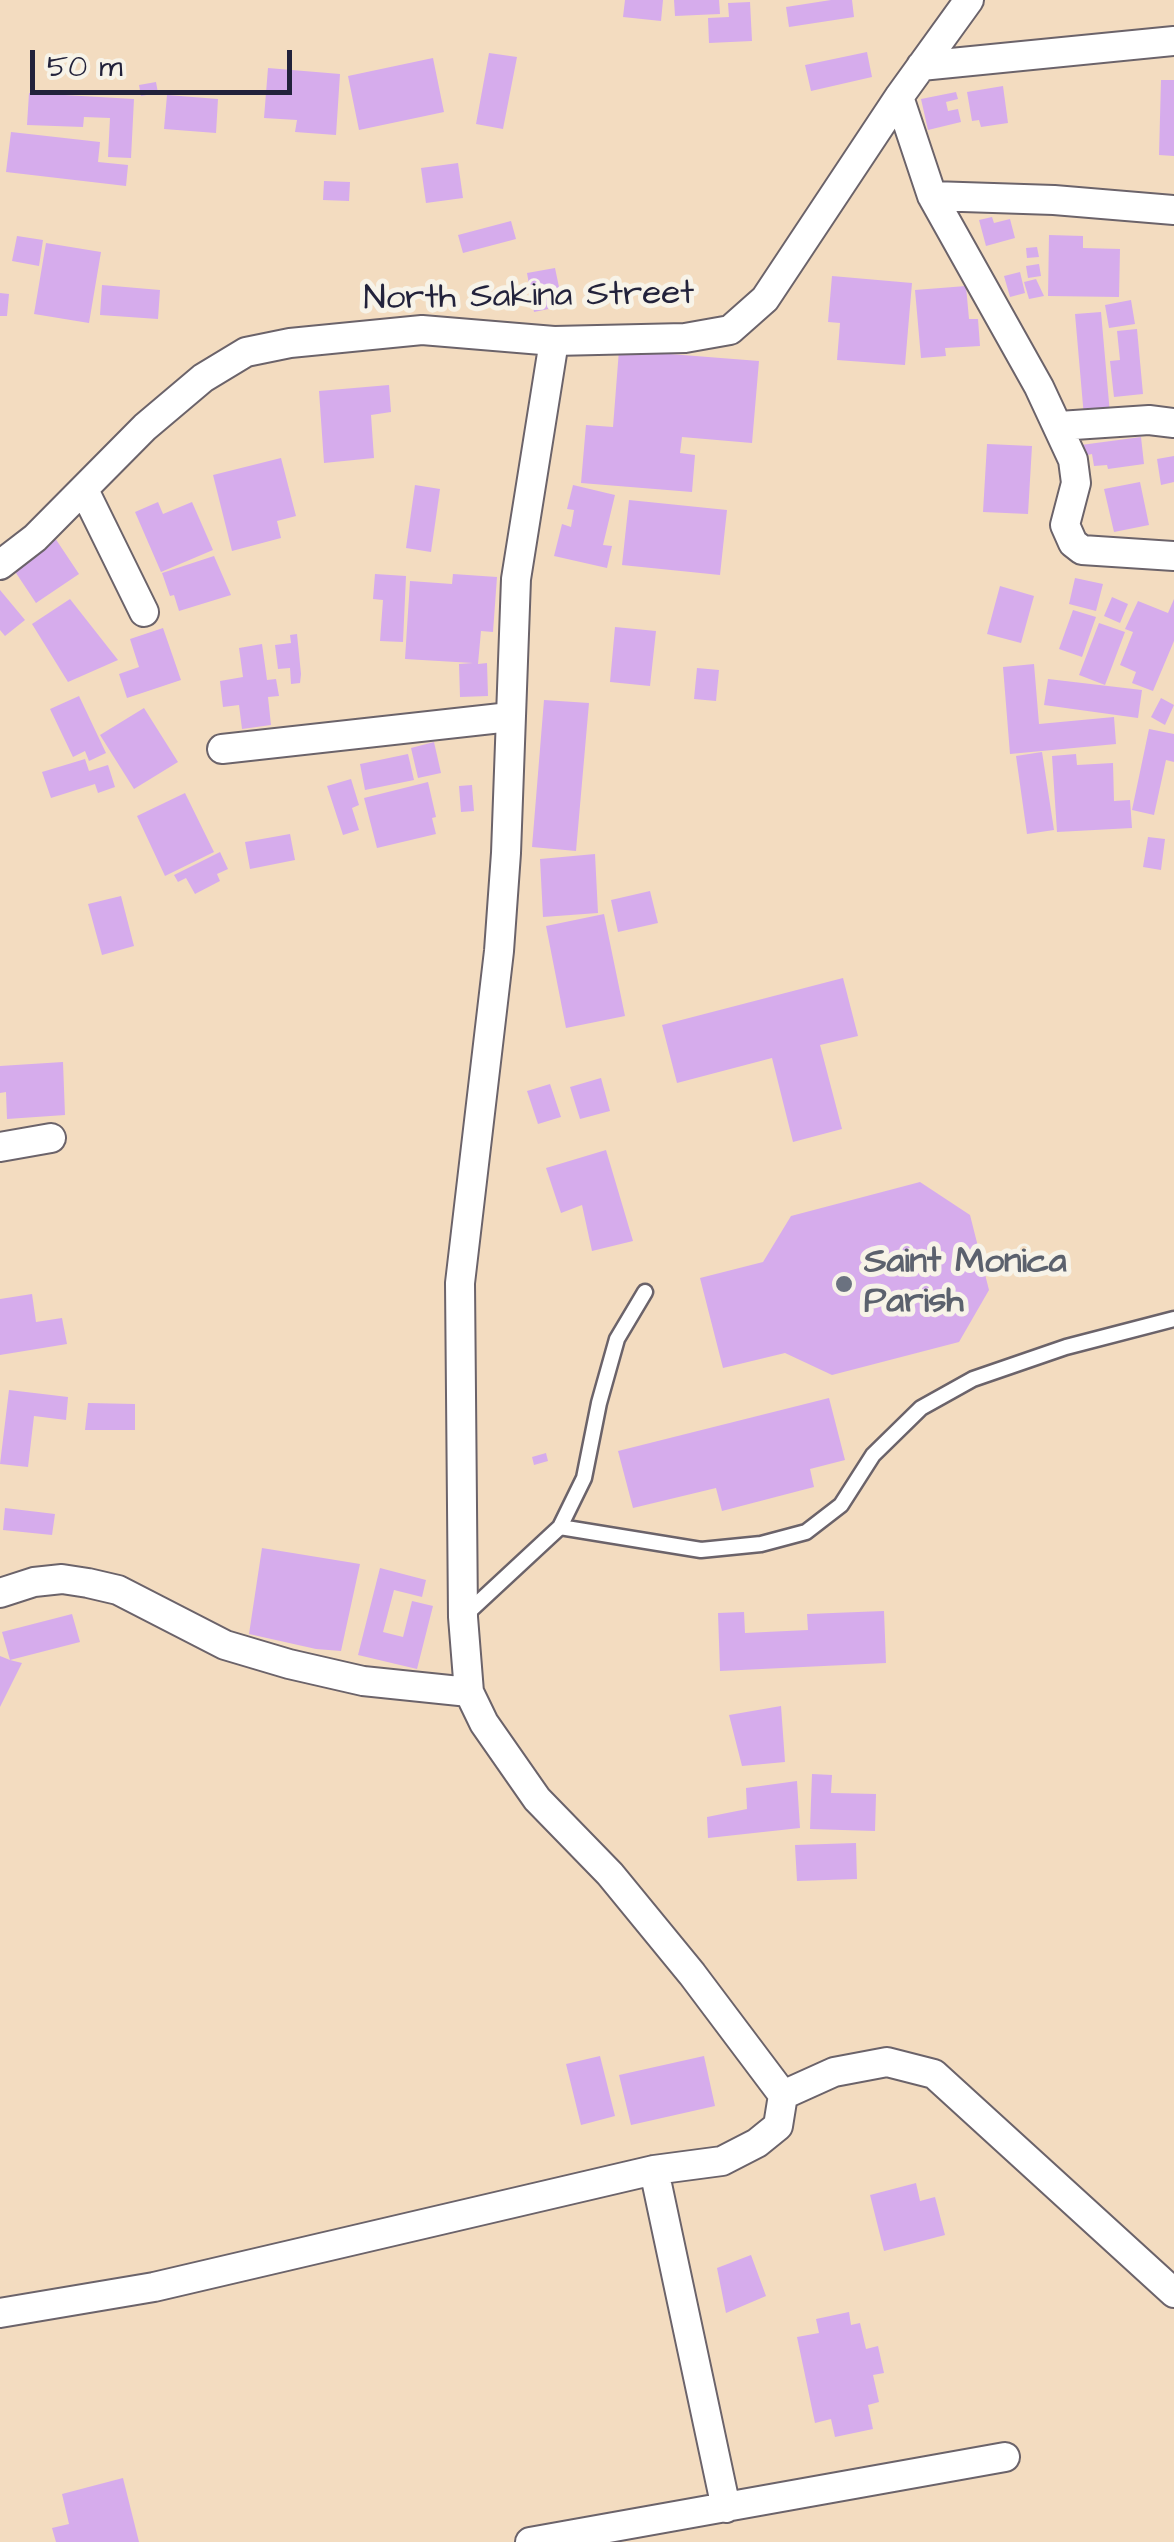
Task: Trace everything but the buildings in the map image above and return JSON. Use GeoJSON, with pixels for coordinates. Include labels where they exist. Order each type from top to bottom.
{"type":"FeatureCollection","features":[{"type":"Feature","properties":{"kind":"street","name":"North Sakina Street"},"geometry":{"type":"LineString","coordinates":[[0,565],[35,538],[145,427],[203,378],[246,352],[290,343],[422,330],[554,341],[685,338],[730,330],[765,299],[899,97],[970,0]]}},
{"type":"Feature","properties":{"kind":"street"},"geometry":{"type":"LineString","coordinates":[[922,66],[1174,41]]}},
{"type":"Feature","properties":{"kind":"street"},"geometry":{"type":"LineString","coordinates":[[899,97],[932,196],[1058,426],[1076,483],[1064,525],[1073,543],[1082,550],[1174,556]]}},
{"type":"Feature","properties":{"kind":"street"},"geometry":{"type":"LineString","coordinates":[[932,196],[1054,200],[1174,210]]}},
{"type":"Feature","properties":{"kind":"street"},"geometry":{"type":"LineString","coordinates":[[0,2313],[154,2287],[654,2170],[722,2161],[757,2143],[778,2126],[783,2095],[610,1874],[537,1799],[484,1723],[469,1692],[463,1617],[460,1282],[499,950],[516,579],[554,341]]}},
{"type":"Feature","properties":{"kind":"street"},"geometry":{"type":"LineString","coordinates":[[1058,426],[1150,420],[1174,423]]}},
{"type":"Feature","properties":{"kind":"street"},"geometry":{"type":"LineString","coordinates":[[84,490],[144,612]]}},
{"type":"Feature","properties":{"kind":"street"},"geometry":{"type":"LineString","coordinates":[[222,750],[510,717]]}},
{"type":"Feature","properties":{"kind":"street"},"geometry":{"type":"LineString","coordinates":[[0,1147],[51,1138]]}},
{"type":"Feature","properties":{"kind":"street"},"geometry":{"type":"LineString","coordinates":[[0,1593],[34,1582],[62,1579],[88,1583],[118,1590],[225,1645],[289,1664],[362,1680],[469,1692]]}},
{"type":"Feature","properties":{"kind":"street"},"geometry":{"type":"LineString","coordinates":[[783,2095],[834,2072],[887,2062],[934,2074],[1174,2293]]}},
{"type":"Feature","properties":{"kind":"street"},"geometry":{"type":"LineString","coordinates":[[654,2170],[726,2508]]}},
{"type":"Feature","properties":{"kind":"street"},"geometry":{"type":"LineString","coordinates":[[530,2542],[1005,2457]]}},
{"type":"Feature","properties":{"kind":"lane"},"geometry":{"type":"LineString","coordinates":[[463,1617],[560,1526],[584,1478],[599,1403],[618,1339],[645,1292]]}},
{"type":"Feature","properties":{"kind":"lane"},"geometry":{"type":"LineString","coordinates":[[560,1526],[701,1550],[761,1544],[806,1532],[842,1505],[874,1455],[921,1408],[974,1379],[1066,1347],[1174,1319]]}},
{"type":"Feature","properties":{"kind":"place","name":"Saint Monica Parish"},"geometry":{"type":"Point","coordinates":[844,1284]}}]}
